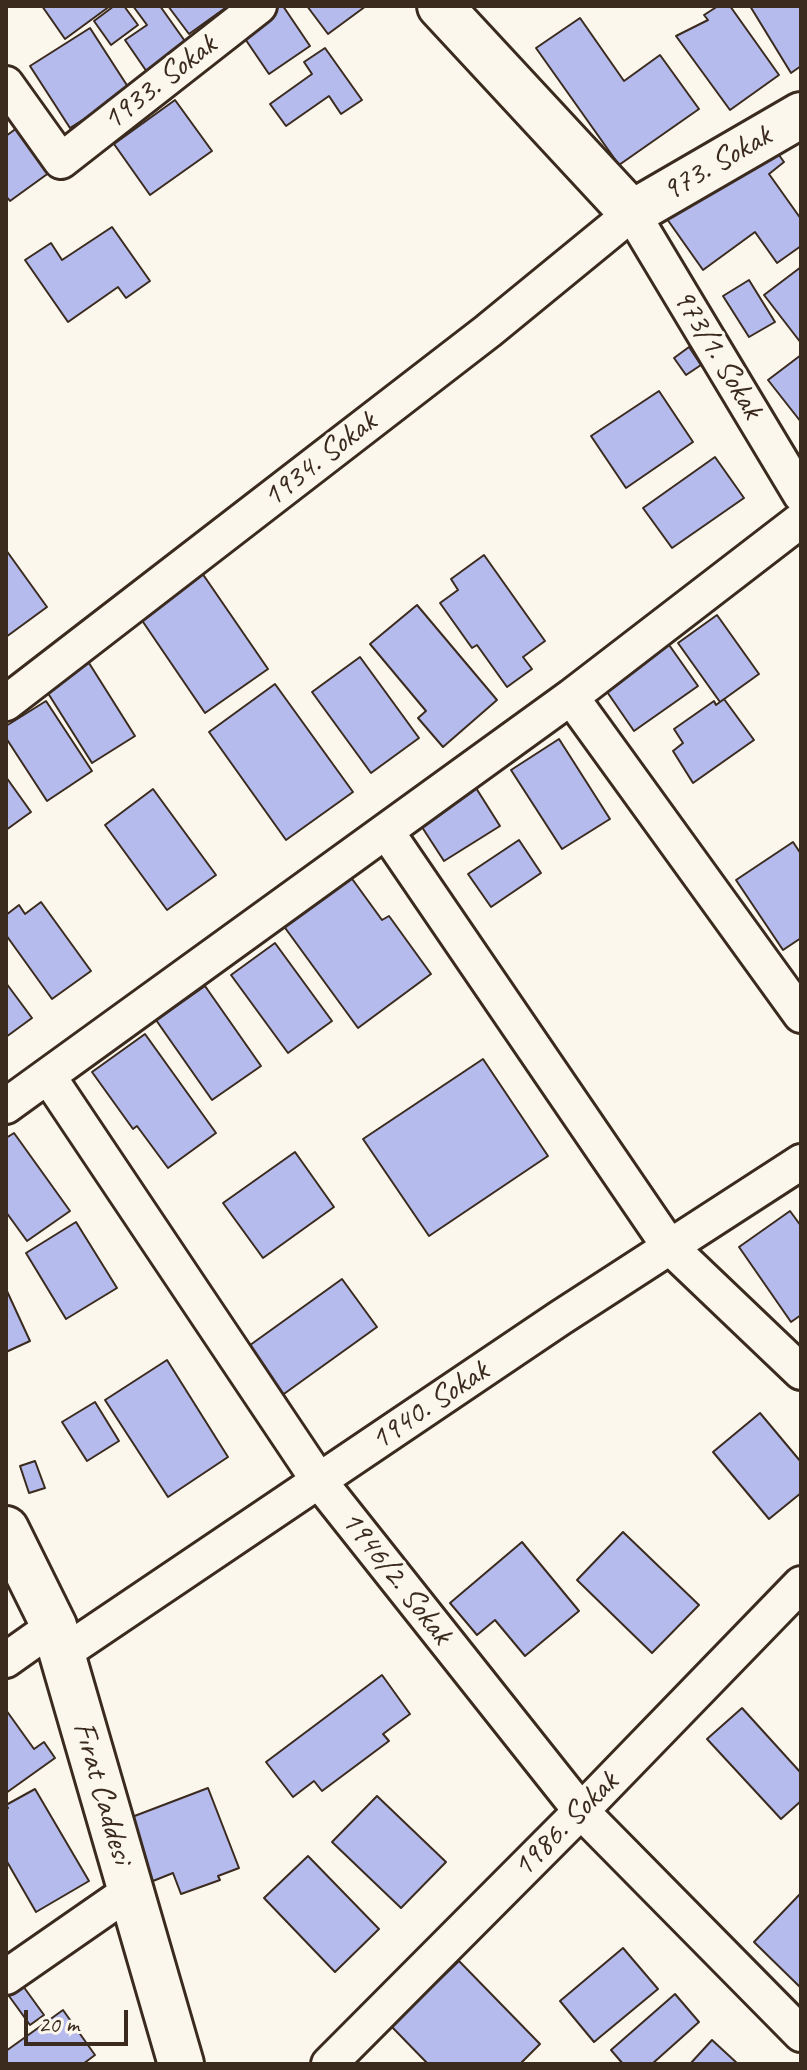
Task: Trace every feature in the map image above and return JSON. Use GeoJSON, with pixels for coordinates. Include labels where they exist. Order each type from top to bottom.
{"type":"FeatureCollection","features":[{"type":"Feature","properties":{"kind":"street","name":"1933. Sokak"},"geometry":{"type":"LineString","coordinates":[[10,98],[61,161],[259,6]]}},
{"type":"Feature","properties":{"kind":"street"},"geometry":{"type":"LineString","coordinates":[[448,8],[632,213]]}},
{"type":"Feature","properties":{"kind":"street","name":"973. Sokak"},"geometry":{"type":"LineString","coordinates":[[632,213],[801,115]]}},
{"type":"Feature","properties":{"kind":"street","name":"973/1. Sokak"},"geometry":{"type":"LineString","coordinates":[[632,213],[801,495]]}},
{"type":"Feature","properties":{"kind":"street","name":"1934. Sokak"},"geometry":{"type":"LineString","coordinates":[[6,703],[488,331],[632,213]]}},
{"type":"Feature","properties":{"kind":"street"},"geometry":{"type":"LineString","coordinates":[[6,1106],[571,697],[801,520]]}},
{"type":"Feature","properties":{"kind":"street"},"geometry":{"type":"LineString","coordinates":[[571,697],[801,1015]]}},
{"type":"Feature","properties":{"kind":"street"},"geometry":{"type":"LineString","coordinates":[[386,831],[669,1246],[801,1372]]}},
{"type":"Feature","properties":{"kind":"street","name":"1946/2. Sokak"},"geometry":{"type":"LineString","coordinates":[[48,1076],[319,1481],[581,1811],[801,2034]]}},
{"type":"Feature","properties":{"kind":"street","name":"1940. Sokak"},"geometry":{"type":"LineString","coordinates":[[6,1660],[58,1640],[319,1481],[669,1246],[801,1162]]}},
{"type":"Feature","properties":{"kind":"street","name":"Fırat Caddesi"},"geometry":{"type":"LineString","coordinates":[[6,1529],[58,1640],[181,2064]]}},
{"type":"Feature","properties":{"kind":"street","name":"1986. Sokak"},"geometry":{"type":"LineString","coordinates":[[329,2064],[801,1584]]}},
{"type":"Feature","properties":{"kind":"street"},"geometry":{"type":"LineString","coordinates":[[6,1977],[130,1891]]}},
{"type":"Feature","properties":{"kind":"building"},"geometry":{"type":"Polygon","coordinates":[[[42,6],[110,6],[65,39],[42,6]]]}},
{"type":"Feature","properties":{"kind":"building"},"geometry":{"type":"Polygon","coordinates":[[[114,6],[124,6],[138,25],[111,45],[94,21],[114,6]]]}},
{"type":"Feature","properties":{"kind":"building"},"geometry":{"type":"Polygon","coordinates":[[[133,6],[160,6],[187,44],[147,72],[125,40],[147,25],[133,6]]]}},
{"type":"Feature","properties":{"kind":"building"},"geometry":{"type":"Polygon","coordinates":[[[168,6],[228,6],[189,34],[168,6]]]}},
{"type":"Feature","properties":{"kind":"building"},"geometry":{"type":"Polygon","coordinates":[[[269,6],[283,6],[310,46],[269,74],[237,27],[269,6]]]}},
{"type":"Feature","properties":{"kind":"building"},"geometry":{"type":"Polygon","coordinates":[[[307,6],[366,6],[328,34],[307,6]]]}},
{"type":"Feature","properties":{"kind":"building"},"geometry":{"type":"Polygon","coordinates":[[[718,6],[730,6],[779,75],[730,110],[676,36],[708,20],[704,15],[718,6]]]}},
{"type":"Feature","properties":{"kind":"building"},"geometry":{"type":"Polygon","coordinates":[[[750,6],[801,6],[801,66],[791,73],[750,6]]]}},
{"type":"Feature","properties":{"kind":"building"},"geometry":{"type":"Polygon","coordinates":[[[580,18],[624,81],[660,55],[699,109],[619,165],[536,48],[580,18]]]}},
{"type":"Feature","properties":{"kind":"building"},"geometry":{"type":"Polygon","coordinates":[[[90,28],[130,90],[70,128],[30,66],[90,28]]]}},
{"type":"Feature","properties":{"kind":"building"},"geometry":{"type":"Polygon","coordinates":[[[325,48],[362,100],[341,114],[329,96],[286,126],[270,104],[312,74],[304,62],[325,48]]]}},
{"type":"Feature","properties":{"kind":"building"},"geometry":{"type":"Polygon","coordinates":[[[175,100],[212,151],[150,195],[114,144],[175,100]]]}},
{"type":"Feature","properties":{"kind":"building"},"geometry":{"type":"Polygon","coordinates":[[[25,122],[57,167],[10,201],[6,196],[6,136],[25,122]]]}},
{"type":"Feature","properties":{"kind":"building"},"geometry":{"type":"Polygon","coordinates":[[[771,144],[784,162],[769,174],[801,219],[801,246],[777,263],[755,232],[703,270],[667,219],[771,144]]]}},
{"type":"Feature","properties":{"kind":"building"},"geometry":{"type":"Polygon","coordinates":[[[112,227],[150,281],[126,298],[118,287],[68,322],[25,260],[51,243],[62,260],[112,227]]]}},
{"type":"Feature","properties":{"kind":"building"},"geometry":{"type":"Polygon","coordinates":[[[801,267],[801,343],[764,295],[801,267]]]}},
{"type":"Feature","properties":{"kind":"building"},"geometry":{"type":"Polygon","coordinates":[[[749,280],[775,322],[749,337],[723,296],[749,280]]]}},
{"type":"Feature","properties":{"kind":"building"},"geometry":{"type":"Polygon","coordinates":[[[689,347],[701,365],[686,375],[674,358],[689,347]]]}},
{"type":"Feature","properties":{"kind":"building"},"geometry":{"type":"Polygon","coordinates":[[[801,355],[801,422],[768,380],[801,355]]]}},
{"type":"Feature","properties":{"kind":"building"},"geometry":{"type":"Polygon","coordinates":[[[659,391],[693,442],[626,488],[591,436],[659,391]]]}},
{"type":"Feature","properties":{"kind":"building"},"geometry":{"type":"Polygon","coordinates":[[[715,457],[744,498],[672,548],[643,508],[715,457]]]}},
{"type":"Feature","properties":{"kind":"building"},"geometry":{"type":"Polygon","coordinates":[[[6,550],[47,607],[6,637],[6,550]]]}},
{"type":"Feature","properties":{"kind":"building"},"geometry":{"type":"Polygon","coordinates":[[[484,555],[545,641],[523,657],[532,669],[507,687],[477,645],[472,648],[440,603],[458,590],[451,579],[484,555]]]}},
{"type":"Feature","properties":{"kind":"building"},"geometry":{"type":"Polygon","coordinates":[[[202,573],[268,669],[205,713],[139,616],[202,573]]]}},
{"type":"Feature","properties":{"kind":"building"},"geometry":{"type":"Polygon","coordinates":[[[417,605],[497,700],[443,747],[418,718],[426,711],[370,644],[417,605]]]}},
{"type":"Feature","properties":{"kind":"building"},"geometry":{"type":"Polygon","coordinates":[[[717,615],[759,674],[720,702],[678,643],[717,615]]]}},
{"type":"Feature","properties":{"kind":"building"},"geometry":{"type":"Polygon","coordinates":[[[667,642],[698,686],[634,731],[603,686],[667,642]]]}},
{"type":"Feature","properties":{"kind":"building"},"geometry":{"type":"Polygon","coordinates":[[[360,657],[419,738],[371,773],[312,692],[360,657]]]}},
{"type":"Feature","properties":{"kind":"building"},"geometry":{"type":"Polygon","coordinates":[[[89,663],[135,736],[92,763],[46,690],[89,663]]]}},
{"type":"Feature","properties":{"kind":"building"},"geometry":{"type":"Polygon","coordinates":[[[275,684],[353,792],[286,840],[209,732],[275,684]]]}},
{"type":"Feature","properties":{"kind":"building"},"geometry":{"type":"Polygon","coordinates":[[[724,699],[754,740],[693,783],[673,751],[683,743],[674,729],[714,701],[716,705],[724,699]]]}},
{"type":"Feature","properties":{"kind":"building"},"geometry":{"type":"Polygon","coordinates":[[[46,701],[92,771],[47,801],[6,738],[6,726],[46,701]]]}},
{"type":"Feature","properties":{"kind":"building"},"geometry":{"type":"Polygon","coordinates":[[[559,739],[610,819],[562,849],[511,770],[559,739]]]}},
{"type":"Feature","properties":{"kind":"building"},"geometry":{"type":"Polygon","coordinates":[[[6,777],[31,812],[6,830],[6,777]]]}},
{"type":"Feature","properties":{"kind":"building"},"geometry":{"type":"Polygon","coordinates":[[[476,788],[500,826],[444,861],[420,824],[476,788]]]}},
{"type":"Feature","properties":{"kind":"building"},"geometry":{"type":"Polygon","coordinates":[[[153,789],[216,875],[167,910],[105,825],[153,789]]]}},
{"type":"Feature","properties":{"kind":"building"},"geometry":{"type":"Polygon","coordinates":[[[519,840],[541,873],[491,907],[468,874],[519,840]]]}},
{"type":"Feature","properties":{"kind":"building"},"geometry":{"type":"Polygon","coordinates":[[[793,842],[801,854],[801,938],[783,950],[736,880],[793,842]]]}},
{"type":"Feature","properties":{"kind":"building"},"geometry":{"type":"Polygon","coordinates":[[[350,876],[382,920],[389,916],[431,974],[358,1028],[283,925],[350,876]]]}},
{"type":"Feature","properties":{"kind":"building"},"geometry":{"type":"Polygon","coordinates":[[[41,902],[91,971],[52,999],[6,935],[6,915],[19,905],[25,914],[41,902]]]}},
{"type":"Feature","properties":{"kind":"building"},"geometry":{"type":"Polygon","coordinates":[[[275,943],[332,1021],[288,1053],[231,975],[275,943]]]}},
{"type":"Feature","properties":{"kind":"building"},"geometry":{"type":"Polygon","coordinates":[[[6,983],[32,1018],[6,1037],[6,983]]]}},
{"type":"Feature","properties":{"kind":"building"},"geometry":{"type":"Polygon","coordinates":[[[205,986],[261,1066],[212,1100],[156,1020],[205,986]]]}},
{"type":"Feature","properties":{"kind":"building"},"geometry":{"type":"Polygon","coordinates":[[[145,1034],[216,1133],[168,1168],[137,1126],[133,1129],[92,1072],[145,1034]]]}},
{"type":"Feature","properties":{"kind":"building"},"geometry":{"type":"Polygon","coordinates":[[[483,1059],[548,1156],[429,1236],[363,1139],[483,1059]]]}},
{"type":"Feature","properties":{"kind":"building"},"geometry":{"type":"Polygon","coordinates":[[[14,1133],[70,1211],[27,1241],[6,1212],[6,1138],[14,1133]]]}},
{"type":"Feature","properties":{"kind":"building"},"geometry":{"type":"Polygon","coordinates":[[[295,1152],[334,1207],[263,1258],[223,1203],[295,1152]]]}},
{"type":"Feature","properties":{"kind":"building"},"geometry":{"type":"Polygon","coordinates":[[[790,1211],[801,1226],[801,1315],[791,1322],[739,1247],[790,1211]]]}},
{"type":"Feature","properties":{"kind":"building"},"geometry":{"type":"Polygon","coordinates":[[[76,1222],[117,1288],[66,1319],[26,1253],[76,1222]]]}},
{"type":"Feature","properties":{"kind":"building"},"geometry":{"type":"Polygon","coordinates":[[[342,1279],[377,1327],[281,1396],[246,1348],[342,1279]]]}},
{"type":"Feature","properties":{"kind":"building"},"geometry":{"type":"Polygon","coordinates":[[[6,1289],[30,1341],[6,1352],[6,1289]]]}},
{"type":"Feature","properties":{"kind":"building"},"geometry":{"type":"Polygon","coordinates":[[[167,1360],[228,1457],[168,1497],[105,1400],[167,1360]]]}},
{"type":"Feature","properties":{"kind":"building"},"geometry":{"type":"Polygon","coordinates":[[[95,1402],[119,1441],[87,1461],[62,1422],[95,1402]]]}},
{"type":"Feature","properties":{"kind":"building"},"geometry":{"type":"Polygon","coordinates":[[[760,1413],[801,1462],[801,1493],[769,1519],[713,1452],[760,1413]]]}},
{"type":"Feature","properties":{"kind":"building"},"geometry":{"type":"Polygon","coordinates":[[[35,1461],[45,1488],[29,1493],[20,1466],[35,1461]]]}},
{"type":"Feature","properties":{"kind":"building"},"geometry":{"type":"Polygon","coordinates":[[[623,1532],[699,1605],[652,1653],[577,1580],[623,1532]]]}},
{"type":"Feature","properties":{"kind":"building"},"geometry":{"type":"Polygon","coordinates":[[[522,1542],[579,1611],[525,1656],[495,1620],[477,1635],[450,1603],[522,1542]]]}},
{"type":"Feature","properties":{"kind":"building"},"geometry":{"type":"Polygon","coordinates":[[[382,1675],[410,1714],[383,1734],[389,1741],[322,1791],[314,1781],[293,1797],[266,1762],[382,1675]]]}},
{"type":"Feature","properties":{"kind":"building"},"geometry":{"type":"Polygon","coordinates":[[[742,1708],[801,1773],[801,1801],[781,1819],[707,1739],[742,1708]]]}},
{"type":"Feature","properties":{"kind":"building"},"geometry":{"type":"Polygon","coordinates":[[[6,1710],[34,1749],[44,1742],[55,1758],[6,1793],[6,1710]]]}},
{"type":"Feature","properties":{"kind":"building"},"geometry":{"type":"Polygon","coordinates":[[[208,1788],[239,1868],[218,1876],[220,1880],[181,1894],[173,1873],[148,1883],[124,1820],[208,1788]]]}},
{"type":"Feature","properties":{"kind":"building"},"geometry":{"type":"Polygon","coordinates":[[[35,1789],[89,1881],[36,1912],[6,1860],[6,1805],[35,1789]]]}},
{"type":"Feature","properties":{"kind":"building"},"geometry":{"type":"Polygon","coordinates":[[[377,1796],[446,1862],[401,1908],[332,1842],[377,1796]]]}},
{"type":"Feature","properties":{"kind":"building"},"geometry":{"type":"Polygon","coordinates":[[[308,1856],[379,1929],[335,1972],[264,1898],[308,1856]]]}},
{"type":"Feature","properties":{"kind":"building"},"geometry":{"type":"Polygon","coordinates":[[[801,1893],[801,1988],[754,1942],[801,1893]]]}},
{"type":"Feature","properties":{"kind":"building"},"geometry":{"type":"Polygon","coordinates":[[[623,1948],[658,1989],[594,2042],[560,2001],[623,1948]]]}},
{"type":"Feature","properties":{"kind":"building"},"geometry":{"type":"Polygon","coordinates":[[[459,1961],[540,2044],[520,2064],[428,2064],[391,2026],[459,1961]]]}},
{"type":"Feature","properties":{"kind":"building"},"geometry":{"type":"Polygon","coordinates":[[[23,1986],[44,2015],[30,2025],[9,1996],[23,1986]]]}},
{"type":"Feature","properties":{"kind":"building"},"geometry":{"type":"Polygon","coordinates":[[[675,1994],[699,2022],[652,2064],[623,2064],[611,2050],[675,1994]]]}},
{"type":"Feature","properties":{"kind":"building"},"geometry":{"type":"Polygon","coordinates":[[[63,2010],[95,2055],[83,2064],[8,2064],[6,2051],[63,2010]]]}},
{"type":"Feature","properties":{"kind":"building"},"geometry":{"type":"Polygon","coordinates":[[[712,2040],[738,2064],[690,2064],[712,2040]]]}}]}
